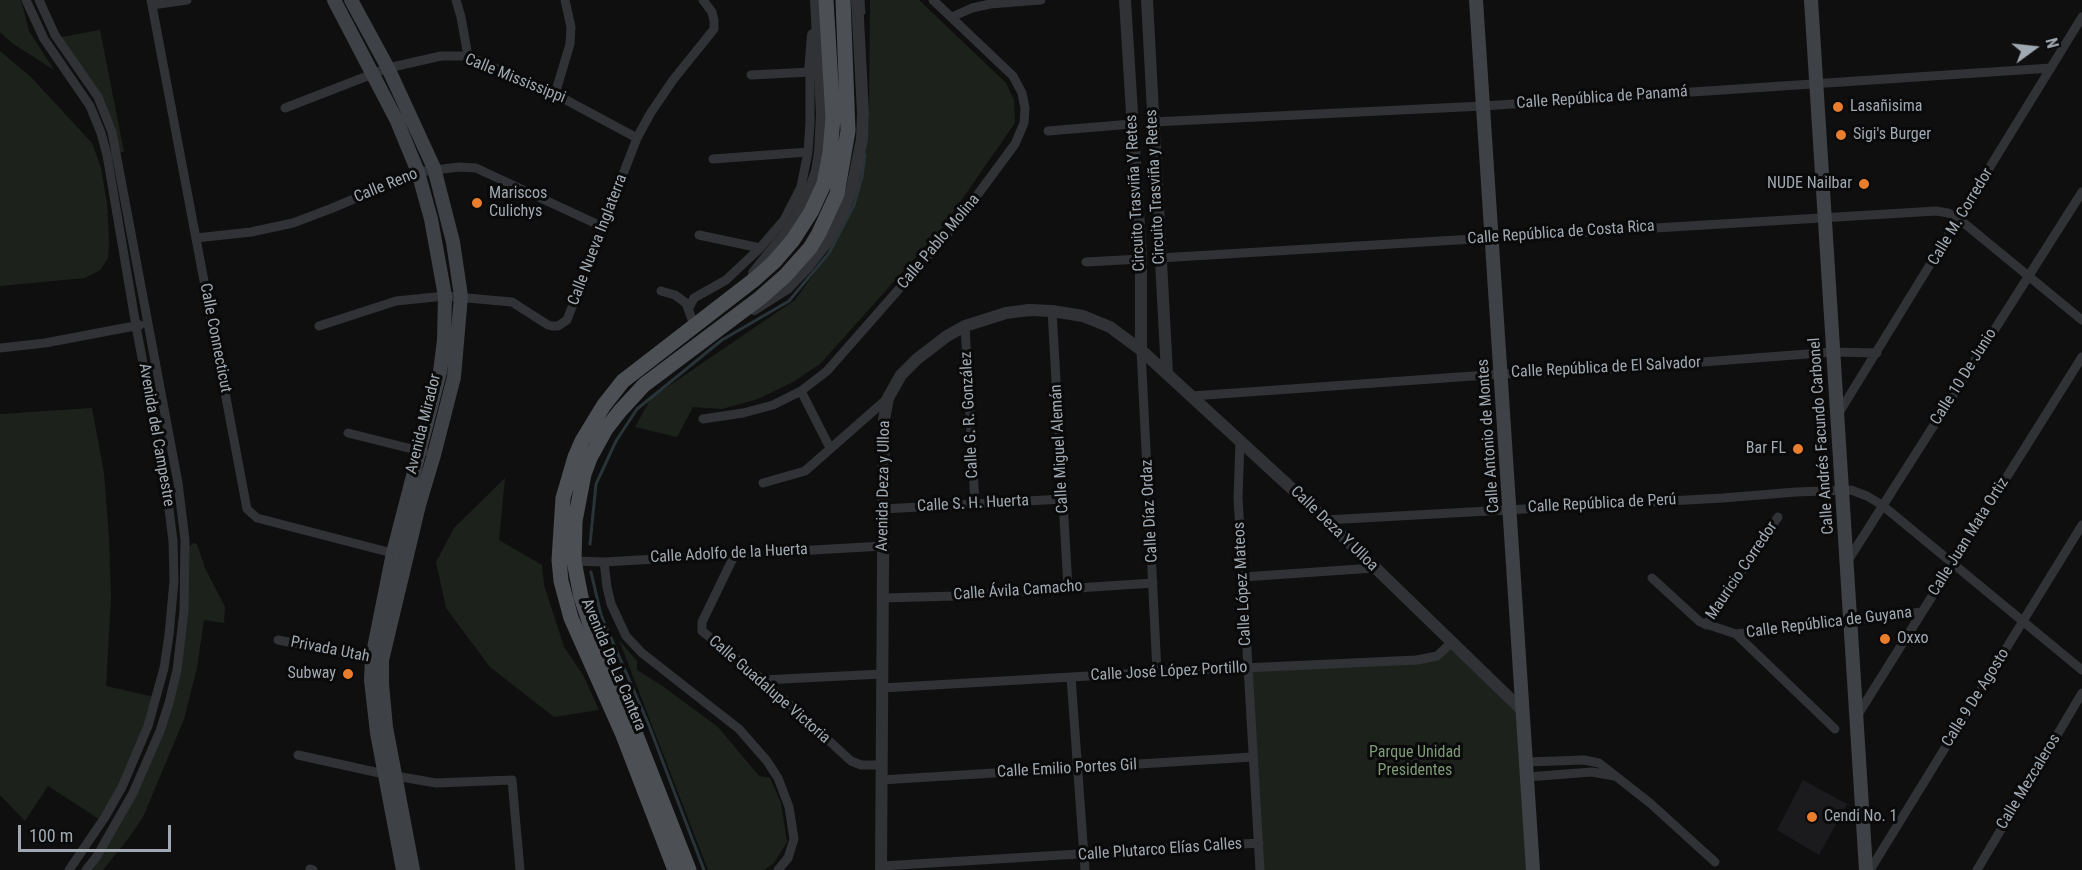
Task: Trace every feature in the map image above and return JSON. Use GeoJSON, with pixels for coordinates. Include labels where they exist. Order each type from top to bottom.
{"type":"FeatureCollection","features":[{"type":"Feature","properties":{"kind":"main road","name":"Avenida Mirador"},"geometry":{"type":"LineString","coordinates":[[334,0],[397,121],[418,172],[432,219],[445,296],[444,340],[440,372],[393,553],[377,659],[382,684],[390,775],[403,870]]}},
{"type":"Feature","properties":{"kind":"main road","name":"Avenida Mirador"},"geometry":{"type":"LineString","coordinates":[[351,0],[388,68],[434,168],[453,242],[461,296],[454,377],[419,505],[408,556],[377,659]]}},
{"type":"Feature","properties":{"kind":"main road","name":"Avenida De La Cantera"},"geometry":{"type":"LineString","coordinates":[[689,870],[589,621],[574,561],[575,521],[584,474],[596,445],[617,415],[644,385],[760,298],[785,276],[810,248],[819,233],[837,194],[849,131],[843,0]]}},
{"type":"Feature","properties":{"kind":"main road","name":"Calle Antonio de Montes"},"geometry":{"type":"LineString","coordinates":[[1476,0],[1533,870]]}},
{"type":"Feature","properties":{"kind":"main road","name":"Calle Andrés Facundo Carbonel"},"geometry":{"type":"LineString","coordinates":[[1811,0],[1856,718],[1868,870]]}},
{"type":"Feature","properties":{"kind":"main road","name":"Avenida De La Cantera"},"geometry":{"type":"LineString","coordinates":[[675,870],[623,735],[571,618],[561,581],[560,525],[569,476],[582,441],[604,405],[623,381],[774,262],[793,240],[811,212],[824,184],[833,118],[820,3]]}},
{"type":"Feature","properties":{"kind":"main road"},"geometry":{"type":"LineString","coordinates":[[604,405],[617,415]]}},
{"type":"Feature","properties":{"kind":"main road","name":"Avenida Mirador"},"geometry":{"type":"LineString","coordinates":[[390,775],[413,870]]}},
{"type":"Feature","properties":{"kind":"street","name":"Avenida del Campestre"},"geometry":{"type":"LineString","coordinates":[[26,0],[44,39],[90,106],[107,155],[166,485],[173,541],[174,581],[164,668],[148,726],[138,752],[105,817],[69,870]]}},
{"type":"Feature","properties":{"kind":"street","name":"Avenida del Campestre"},"geometry":{"type":"LineString","coordinates":[[39,0],[55,34],[98,97],[112,132],[178,483],[185,540],[186,579],[177,670],[160,731],[133,793],[87,870]]}},
{"type":"Feature","properties":{"kind":"street"},"geometry":{"type":"LineString","coordinates":[[151,3],[187,0]]}},
{"type":"Feature","properties":{"kind":"street"},"geometry":{"type":"LineString","coordinates":[[456,0],[468,56]]}},
{"type":"Feature","properties":{"kind":"street"},"geometry":{"type":"LineString","coordinates":[[555,94],[570,44],[571,27],[565,0]]}},
{"type":"Feature","properties":{"kind":"street","name":"Calle Nueva Inglaterra"},"geometry":{"type":"LineString","coordinates":[[319,326],[396,301],[445,296],[512,302],[548,325],[558,326],[567,320],[637,138],[673,80],[714,29],[712,12],[703,0]]}},
{"type":"Feature","properties":{"kind":"street","name":"Avenida De La Cantera"},"geometry":{"type":"LineString","coordinates":[[726,323],[761,306],[787,288],[826,243],[844,210],[852,188],[862,139],[857,0]]}},
{"type":"Feature","properties":{"kind":"street","name":"Calle Pablo Molina"},"geometry":{"type":"LineString","coordinates":[[703,419],[763,408],[801,391],[827,371],[956,224],[1015,144],[1024,123],[1025,108],[1022,93],[1013,76],[933,0]]}},
{"type":"Feature","properties":{"kind":"street"},"geometry":{"type":"LineString","coordinates":[[952,17],[972,8],[990,4],[1041,0]]}},
{"type":"Feature","properties":{"kind":"street","name":"Circuito Trasviña Y Retes"},"geometry":{"type":"LineString","coordinates":[[1125,0],[1141,259],[1142,350]]}},
{"type":"Feature","properties":{"kind":"street","name":"Circuito Trasviña y Retes"},"geometry":{"type":"LineString","coordinates":[[1147,0],[1167,373]]}},
{"type":"Feature","properties":{"kind":"street","name":"Calle Connecticut"},"geometry":{"type":"LineString","coordinates":[[151,3],[247,509],[257,518],[408,556]]}},
{"type":"Feature","properties":{"kind":"street"},"geometry":{"type":"LineString","coordinates":[[689,308],[694,298],[726,280],[760,248],[784,220],[801,187],[808,152],[810,72],[820,3]]}},
{"type":"Feature","properties":{"kind":"street","name":"Avenida De La Cantera"},"geometry":{"type":"LineString","coordinates":[[742,289],[793,225],[817,171],[822,114],[820,3]]}},
{"type":"Feature","properties":{"kind":"street","name":"Calle M. Corredor"},"geometry":{"type":"LineString","coordinates":[[1838,416],[2082,17]]}},
{"type":"Feature","properties":{"kind":"street","name":"Calle Mississippi"},"geometry":{"type":"LineString","coordinates":[[285,108],[388,68],[441,56],[468,56],[555,94],[637,138]]}},
{"type":"Feature","properties":{"kind":"street"},"geometry":{"type":"LineString","coordinates":[[68,73],[77,65]]}},
{"type":"Feature","properties":{"kind":"street","name":"Calle República de Panamá"},"geometry":{"type":"LineString","coordinates":[[1153,122],[1483,106],[2051,68]]}},
{"type":"Feature","properties":{"kind":"street"},"geometry":{"type":"LineString","coordinates":[[751,75],[810,72]]}},
{"type":"Feature","properties":{"kind":"street"},"geometry":{"type":"LineString","coordinates":[[1048,131],[1132,123]]}},
{"type":"Feature","properties":{"kind":"street"},"geometry":{"type":"LineString","coordinates":[[713,159],[808,152]]}},
{"type":"Feature","properties":{"kind":"street","name":"Calle Reno"},"geometry":{"type":"LineString","coordinates":[[196,238],[251,232],[292,223],[330,210],[418,172],[434,168],[459,167],[476,168],[603,227]]}},
{"type":"Feature","properties":{"kind":"street","name":"Calle 10 De Junio"},"geometry":{"type":"LineString","coordinates":[[1847,563],[2082,192]]}},
{"type":"Feature","properties":{"kind":"street","name":"Calle República de Costa Rica"},"geometry":{"type":"LineString","coordinates":[[1160,258],[1936,211],[1948,213],[1959,219]]}},
{"type":"Feature","properties":{"kind":"street"},"geometry":{"type":"LineString","coordinates":[[1959,219],[2082,320]]}},
{"type":"Feature","properties":{"kind":"street"},"geometry":{"type":"LineString","coordinates":[[699,236],[760,248]]}},
{"type":"Feature","properties":{"kind":"street"},"geometry":{"type":"LineString","coordinates":[[1086,262],[1141,259]]}},
{"type":"Feature","properties":{"kind":"street"},"geometry":{"type":"LineString","coordinates":[[661,291],[675,294],[686,303],[694,325]]}},
{"type":"Feature","properties":{"kind":"street","name":"Avenida Deza y Ulloa"},"geometry":{"type":"LineString","coordinates":[[882,868],[880,765],[884,420],[888,398],[901,375],[917,359],[947,336],[965,326],[1006,313],[1029,310],[1083,316],[1110,327],[1142,350]]}},
{"type":"Feature","properties":{"kind":"street","name":"Calle Miguel Alemán"},"geometry":{"type":"LineString","coordinates":[[1052,311],[1068,588]]}},
{"type":"Feature","properties":{"kind":"street"},"geometry":{"type":"LineString","coordinates":[[0,348],[45,343],[148,324]]}},
{"type":"Feature","properties":{"kind":"street","name":"Calle G. R. González"},"geometry":{"type":"LineString","coordinates":[[965,326],[975,504]]}},
{"type":"Feature","properties":{"kind":"street","name":"Calle Deza Y Ulloa"},"geometry":{"type":"LineString","coordinates":[[1142,350],[1326,520],[1523,711]]}},
{"type":"Feature","properties":{"kind":"street","name":"Calle Díaz Ordaz"},"geometry":{"type":"LineString","coordinates":[[1142,350],[1157,672]]}},
{"type":"Feature","properties":{"kind":"street","name":"Calle República de El Salvador"},"geometry":{"type":"LineString","coordinates":[[1192,396],[1501,374],[1586,371],[1833,352],[1877,353]]}},
{"type":"Feature","properties":{"kind":"street","name":"Calle Juan Mata Ortiz"},"geometry":{"type":"LineString","coordinates":[[1856,718],[2082,357]]}},
{"type":"Feature","properties":{"kind":"street"},"geometry":{"type":"LineString","coordinates":[[801,391],[830,448]]}},
{"type":"Feature","properties":{"kind":"street"},"geometry":{"type":"LineString","coordinates":[[763,483],[805,471],[888,398]]}},
{"type":"Feature","properties":{"kind":"street"},"geometry":{"type":"LineString","coordinates":[[348,433],[434,455]]}},
{"type":"Feature","properties":{"kind":"street","name":"Calle López Mateos"},"geometry":{"type":"LineString","coordinates":[[1240,441],[1238,498],[1260,870]]}},
{"type":"Feature","properties":{"kind":"street"},"geometry":{"type":"LineString","coordinates":[[166,485],[178,483]]}},
{"type":"Feature","properties":{"kind":"street"},"geometry":{"type":"LineString","coordinates":[[1843,490],[1859,493],[1882,506],[2082,670]]}},
{"type":"Feature","properties":{"kind":"street","name":"Calle República de Perú"},"geometry":{"type":"LineString","coordinates":[[1326,520],[1843,490]]}},
{"type":"Feature","properties":{"kind":"street","name":"Calle S. H. Huerta"},"geometry":{"type":"LineString","coordinates":[[883,509],[1063,499]]}},
{"type":"Feature","properties":{"kind":"street","name":"Mauricio Corredor"},"geometry":{"type":"LineString","coordinates":[[1706,625],[1778,517]]}},
{"type":"Feature","properties":{"kind":"street","name":"Calle 9 De Agosto"},"geometry":{"type":"LineString","coordinates":[[1868,870],[2082,525]]}},
{"type":"Feature","properties":{"kind":"street","name":"Calle Adolfo de la Huerta"},"geometry":{"type":"LineString","coordinates":[[574,561],[604,562],[883,546]]}},
{"type":"Feature","properties":{"kind":"street","name":"Calle Guadalupe Victoria"},"geometry":{"type":"LineString","coordinates":[[735,554],[702,622],[703,633],[763,680],[852,761],[861,765],[880,765]]}},
{"type":"Feature","properties":{"kind":"street"},"geometry":{"type":"LineString","coordinates":[[604,562],[611,604],[626,636],[642,653],[740,729],[778,778],[789,807],[794,839],[788,858],[778,870]]}},
{"type":"Feature","properties":{"kind":"street"},"geometry":{"type":"LineString","coordinates":[[1243,577],[1374,568]]}},
{"type":"Feature","properties":{"kind":"street"},"geometry":{"type":"LineString","coordinates":[[1652,578],[1696,620],[1736,634],[1835,729]]}},
{"type":"Feature","properties":{"kind":"street","name":"Calle Ávila Camacho"},"geometry":{"type":"LineString","coordinates":[[883,598],[1153,583]]}},
{"type":"Feature","properties":{"kind":"street","name":"Calle República de Guyana"},"geometry":{"type":"LineString","coordinates":[[1736,634],[1922,612]]}},
{"type":"Feature","properties":{"kind":"street","name":"Privada Utah"},"geometry":{"type":"LineString","coordinates":[[278,640],[377,659]]}},
{"type":"Feature","properties":{"kind":"street","name":"Calle José López Portillo"},"geometry":{"type":"LineString","coordinates":[[882,688],[1430,658],[1441,653],[1451,643]]}},
{"type":"Feature","properties":{"kind":"street"},"geometry":{"type":"LineString","coordinates":[[164,668],[177,670]]}},
{"type":"Feature","properties":{"kind":"street"},"geometry":{"type":"LineString","coordinates":[[763,680],[882,674]]}},
{"type":"Feature","properties":{"kind":"street"},"geometry":{"type":"LineString","coordinates":[[1071,677],[1085,870]]}},
{"type":"Feature","properties":{"kind":"street","name":"Calle Mezcaleros"},"geometry":{"type":"LineString","coordinates":[[1977,870],[2082,693]]}},
{"type":"Feature","properties":{"kind":"street"},"geometry":{"type":"LineString","coordinates":[[298,755],[436,783],[512,780],[520,870]]}},
{"type":"Feature","properties":{"kind":"street","name":"Calle Emilio Portes Gil"},"geometry":{"type":"LineString","coordinates":[[881,780],[1252,758]]}},
{"type":"Feature","properties":{"kind":"street"},"geometry":{"type":"LineString","coordinates":[[1526,762],[1593,761],[1617,776],[1714,862]]}},
{"type":"Feature","properties":{"kind":"street"},"geometry":{"type":"LineString","coordinates":[[1527,777],[1592,772],[1617,776]]}},
{"type":"Feature","properties":{"kind":"street","name":"Calle Plutarco Elías Calles"},"geometry":{"type":"LineString","coordinates":[[882,868],[1258,843]]}},
{"type":"Feature","properties":{"kind":"shaded area","name":"Cendi No. 1"},"geometry":{"type":"Polygon","coordinates":[[[1803,780],[1847,804],[1819,855],[1777,830],[1803,780]]]}},
{"type":"Feature","properties":{"kind":"green space"},"geometry":{"type":"Polygon","coordinates":[[[0,0],[21,0],[29,31],[54,70],[12,43],[0,32],[0,0]]]}},
{"type":"Feature","properties":{"kind":"green space"},"geometry":{"type":"Polygon","coordinates":[[[870,0],[919,0],[1006,83],[1014,100],[1015,123],[942,228],[820,364],[793,382],[758,399],[722,409],[693,407],[677,437],[635,427],[651,398],[795,300],[829,253],[854,205],[862,177],[869,121],[870,0]]]}},
{"type":"Feature","properties":{"kind":"green space"},"geometry":{"type":"Polygon","coordinates":[[[100,30],[124,152],[117,153],[102,110],[56,38],[100,30]]]}},
{"type":"Feature","properties":{"kind":"green space"},"geometry":{"type":"Polygon","coordinates":[[[0,51],[31,77],[92,143],[101,168],[107,203],[109,241],[108,258],[100,270],[85,278],[0,286],[0,51]]]}},
{"type":"Feature","properties":{"kind":"green space"},"geometry":{"type":"Polygon","coordinates":[[[92,408],[104,473],[109,539],[111,597],[106,686],[159,698],[105,823],[48,786],[25,821],[0,795],[0,414],[92,408]]]}},
{"type":"Feature","properties":{"kind":"green space"},"geometry":{"type":"Polygon","coordinates":[[[505,478],[499,540],[542,565],[544,585],[564,647],[583,675],[599,710],[554,717],[490,667],[446,608],[436,562],[454,528],[505,478]]]}},
{"type":"Feature","properties":{"kind":"green space"},"geometry":{"type":"Polygon","coordinates":[[[194,543],[197,544],[205,568],[225,607],[224,623],[204,620],[197,668],[184,719],[144,815],[103,870],[89,870],[132,799],[177,677],[185,549],[194,543]]]}},
{"type":"Feature","properties":{"kind":"green space"},"geometry":{"type":"Polygon","coordinates":[[[619,640],[637,661],[637,670],[718,727],[759,776],[770,778],[781,803],[787,842],[774,863],[764,870],[708,870],[619,640]]]}},
{"type":"Feature","properties":{"kind":"green space","name":"Parque Unidad Presidentes"},"geometry":{"type":"Polygon","coordinates":[[[1452,645],[1519,709],[1530,870],[1257,870],[1245,666],[1441,654],[1452,645]]]}},
{"type":"Feature","properties":{"kind":"waterway"},"geometry":{"type":"LineString","coordinates":[[863,0],[864,13]]}},
{"type":"Feature","properties":{"kind":"waterway"},"geometry":{"type":"LineString","coordinates":[[590,544],[596,484],[616,441],[637,409],[722,340],[789,301],[829,253],[854,205],[862,177],[865,154]]}},
{"type":"Feature","properties":{"kind":"waterway"},"geometry":{"type":"LineString","coordinates":[[591,572],[601,615],[648,723],[704,870]]}},
{"type":"Feature","properties":{"kind":"place","name":"Lasañisima"},"geometry":{"type":"Point","coordinates":[1838,107]}},
{"type":"Feature","properties":{"kind":"place","name":"Sigi's Burger"},"geometry":{"type":"Point","coordinates":[1841,135]}},
{"type":"Feature","properties":{"kind":"place","name":"NUDE Nailbar"},"geometry":{"type":"Point","coordinates":[1864,184]}},
{"type":"Feature","properties":{"kind":"place","name":"Mariscos Culichys"},"geometry":{"type":"Point","coordinates":[477,203]}},
{"type":"Feature","properties":{"kind":"place","name":"Bar FL"},"geometry":{"type":"Point","coordinates":[1798,449]}},
{"type":"Feature","properties":{"kind":"place","name":"Oxxo"},"geometry":{"type":"Point","coordinates":[1885,639]}},
{"type":"Feature","properties":{"kind":"place","name":"Subway"},"geometry":{"type":"Point","coordinates":[348,674]}},
{"type":"Feature","properties":{"kind":"place","name":"Cendi No. 1"},"geometry":{"type":"Point","coordinates":[1812,817]}}]}
